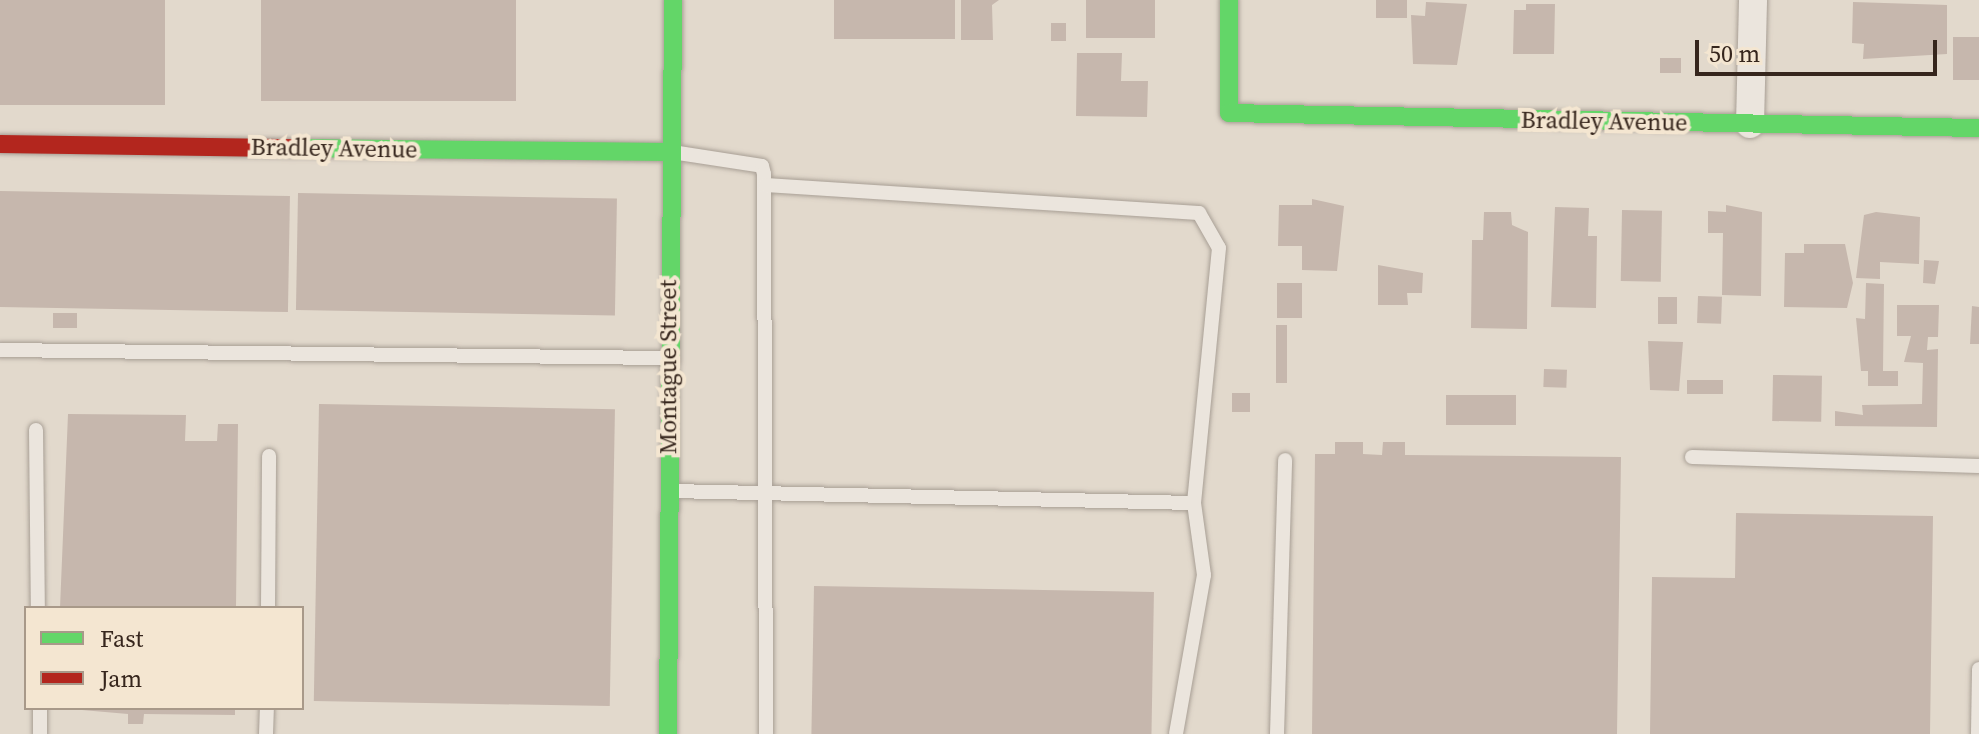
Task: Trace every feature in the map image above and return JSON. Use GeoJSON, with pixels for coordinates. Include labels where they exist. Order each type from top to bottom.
{"type":"FeatureCollection","features":[{"type":"Feature","properties":{"kind":"street","name":"Montague Street"},"geometry":{"type":"LineString","coordinates":[[668,734],[669,152],[673,0]]}},
{"type":"Feature","properties":{"kind":"street","name":"Bradley Avenue"},"geometry":{"type":"LineString","coordinates":[[1229,0],[1229,113],[1979,128]]}},
{"type":"Feature","properties":{"kind":"street"},"geometry":{"type":"LineString","coordinates":[[1750,124],[1753,0]]}},
{"type":"Feature","properties":{"kind":"street","name":"Bradley Avenue"},"geometry":{"type":"LineString","coordinates":[[0,144],[669,152]]}},
{"type":"Feature","properties":{"kind":"lane"},"geometry":{"type":"LineString","coordinates":[[669,152],[762,166],[765,185],[762,493],[766,734]]}},
{"type":"Feature","properties":{"kind":"lane"},"geometry":{"type":"LineString","coordinates":[[765,185],[1199,213],[1219,248],[1194,503],[1204,575],[1176,734]]}},
{"type":"Feature","properties":{"kind":"lane"},"geometry":{"type":"LineString","coordinates":[[0,350],[668,358]]}},
{"type":"Feature","properties":{"kind":"lane"},"geometry":{"type":"LineString","coordinates":[[36,430],[38,606]]}},
{"type":"Feature","properties":{"kind":"lane"},"geometry":{"type":"LineString","coordinates":[[268,606],[269,456]]}},
{"type":"Feature","properties":{"kind":"lane"},"geometry":{"type":"LineString","coordinates":[[1692,457],[1979,466]]}},
{"type":"Feature","properties":{"kind":"lane"},"geometry":{"type":"LineString","coordinates":[[1277,734],[1285,460]]}},
{"type":"Feature","properties":{"kind":"lane"},"geometry":{"type":"LineString","coordinates":[[668,491],[1194,503]]}},
{"type":"Feature","properties":{"kind":"lane"},"geometry":{"type":"LineString","coordinates":[[1978,734],[1979,669]]}},
{"type":"Feature","properties":{"kind":"lane"},"geometry":{"type":"LineString","coordinates":[[40,710],[40,734]]}},
{"type":"Feature","properties":{"kind":"lane"},"geometry":{"type":"LineString","coordinates":[[266,734],[267,710]]}},
{"type":"Feature","properties":{"kind":"building"},"geometry":{"type":"Polygon","coordinates":[[[0,0],[165,0],[165,105],[0,105],[0,0]]]}},
{"type":"Feature","properties":{"kind":"building"},"geometry":{"type":"Polygon","coordinates":[[[261,0],[516,0],[516,101],[261,101],[261,0]]]}},
{"type":"Feature","properties":{"kind":"building"},"geometry":{"type":"Polygon","coordinates":[[[834,0],[955,0],[955,39],[834,39],[834,0]]]}},
{"type":"Feature","properties":{"kind":"building"},"geometry":{"type":"Polygon","coordinates":[[[961,0],[999,0],[992,5],[993,40],[961,40],[961,0]]]}},
{"type":"Feature","properties":{"kind":"building"},"geometry":{"type":"Polygon","coordinates":[[[1086,0],[1155,0],[1155,38],[1086,38],[1086,0]]]}},
{"type":"Feature","properties":{"kind":"building"},"geometry":{"type":"Polygon","coordinates":[[[1376,0],[1407,0],[1407,18],[1376,18],[1376,0]]]}},
{"type":"Feature","properties":{"kind":"building"},"geometry":{"type":"Polygon","coordinates":[[[1426,2],[1467,4],[1457,65],[1413,64],[1411,15],[1425,16],[1426,2]]]}},
{"type":"Feature","properties":{"kind":"building"},"geometry":{"type":"Polygon","coordinates":[[[1853,2],[1947,5],[1947,54],[1863,59],[1864,44],[1852,43],[1853,2]]]}},
{"type":"Feature","properties":{"kind":"building"},"geometry":{"type":"Polygon","coordinates":[[[1526,4],[1555,4],[1554,54],[1513,54],[1514,10],[1526,10],[1526,4]]]}},
{"type":"Feature","properties":{"kind":"building"},"geometry":{"type":"Polygon","coordinates":[[[1051,23],[1066,23],[1066,41],[1051,41],[1051,23]]]}},
{"type":"Feature","properties":{"kind":"building"},"geometry":{"type":"Polygon","coordinates":[[[1953,37],[1979,37],[1979,80],[1953,80],[1953,37]]]}},
{"type":"Feature","properties":{"kind":"building"},"geometry":{"type":"Polygon","coordinates":[[[1077,53],[1122,53],[1121,81],[1148,81],[1147,117],[1076,116],[1077,53]]]}},
{"type":"Feature","properties":{"kind":"building"},"geometry":{"type":"Polygon","coordinates":[[[1660,58],[1681,58],[1681,73],[1660,73],[1660,58]]]}},
{"type":"Feature","properties":{"kind":"building"},"geometry":{"type":"Polygon","coordinates":[[[0,191],[290,196],[288,312],[0,307],[0,191]]]}},
{"type":"Feature","properties":{"kind":"building"},"geometry":{"type":"Polygon","coordinates":[[[298,193],[617,199],[615,316],[296,310],[298,193]]]}},
{"type":"Feature","properties":{"kind":"building"},"geometry":{"type":"Polygon","coordinates":[[[1312,199],[1344,206],[1337,271],[1302,270],[1302,246],[1278,246],[1279,205],[1312,205],[1312,199]]]}},
{"type":"Feature","properties":{"kind":"building"},"geometry":{"type":"Polygon","coordinates":[[[1726,205],[1762,212],[1761,296],[1722,295],[1723,233],[1708,233],[1708,211],[1726,212],[1726,205]]]}},
{"type":"Feature","properties":{"kind":"building"},"geometry":{"type":"Polygon","coordinates":[[[1555,207],[1589,208],[1588,236],[1597,236],[1596,308],[1551,307],[1555,207]]]}},
{"type":"Feature","properties":{"kind":"building"},"geometry":{"type":"Polygon","coordinates":[[[1622,210],[1662,211],[1661,282],[1621,281],[1622,210]]]}},
{"type":"Feature","properties":{"kind":"building"},"geometry":{"type":"Polygon","coordinates":[[[1484,212],[1511,212],[1512,225],[1528,232],[1527,329],[1471,328],[1472,240],[1483,240],[1484,212]]]}},
{"type":"Feature","properties":{"kind":"building"},"geometry":{"type":"Polygon","coordinates":[[[1876,212],[1920,217],[1919,264],[1880,262],[1880,279],[1856,278],[1864,215],[1876,212]]]}},
{"type":"Feature","properties":{"kind":"building"},"geometry":{"type":"Polygon","coordinates":[[[1804,244],[1845,244],[1853,283],[1847,308],[1784,307],[1785,253],[1804,253],[1804,244]]]}},
{"type":"Feature","properties":{"kind":"building"},"geometry":{"type":"Polygon","coordinates":[[[1924,260],[1939,261],[1935,284],[1923,283],[1924,260]]]}},
{"type":"Feature","properties":{"kind":"building"},"geometry":{"type":"Polygon","coordinates":[[[1378,265],[1423,273],[1422,293],[1407,293],[1408,305],[1378,305],[1378,265]]]}},
{"type":"Feature","properties":{"kind":"building"},"geometry":{"type":"Polygon","coordinates":[[[1277,283],[1302,283],[1302,318],[1277,318],[1277,283]]]}},
{"type":"Feature","properties":{"kind":"building"},"geometry":{"type":"Polygon","coordinates":[[[1866,283],[1884,284],[1883,371],[1898,371],[1898,386],[1868,386],[1868,371],[1861,371],[1856,318],[1865,319],[1866,283]]]}},
{"type":"Feature","properties":{"kind":"building"},"geometry":{"type":"Polygon","coordinates":[[[1698,296],[1722,297],[1721,324],[1697,323],[1698,296]]]}},
{"type":"Feature","properties":{"kind":"building"},"geometry":{"type":"Polygon","coordinates":[[[1658,297],[1677,297],[1677,324],[1658,324],[1658,297]]]}},
{"type":"Feature","properties":{"kind":"building"},"geometry":{"type":"Polygon","coordinates":[[[1897,305],[1939,305],[1938,337],[1928,337],[1927,350],[1938,349],[1937,427],[1835,426],[1835,411],[1863,415],[1862,405],[1922,404],[1923,363],[1904,362],[1911,336],[1897,336],[1897,305]]]}},
{"type":"Feature","properties":{"kind":"building"},"geometry":{"type":"Polygon","coordinates":[[[1972,306],[1979,307],[1979,344],[1970,344],[1972,306]]]}},
{"type":"Feature","properties":{"kind":"building"},"geometry":{"type":"Polygon","coordinates":[[[53,313],[77,313],[77,328],[53,328],[53,313]]]}},
{"type":"Feature","properties":{"kind":"building"},"geometry":{"type":"Polygon","coordinates":[[[1276,325],[1287,325],[1287,383],[1276,383],[1276,325]]]}},
{"type":"Feature","properties":{"kind":"building"},"geometry":{"type":"Polygon","coordinates":[[[1648,341],[1683,342],[1679,391],[1650,390],[1648,341]]]}},
{"type":"Feature","properties":{"kind":"building"},"geometry":{"type":"Polygon","coordinates":[[[1544,369],[1567,370],[1566,388],[1543,387],[1544,369]]]}},
{"type":"Feature","properties":{"kind":"building"},"geometry":{"type":"Polygon","coordinates":[[[1773,375],[1822,376],[1821,422],[1772,421],[1773,375]]]}},
{"type":"Feature","properties":{"kind":"building"},"geometry":{"type":"Polygon","coordinates":[[[1687,380],[1723,380],[1723,394],[1687,394],[1687,380]]]}},
{"type":"Feature","properties":{"kind":"building"},"geometry":{"type":"Polygon","coordinates":[[[1232,393],[1250,393],[1250,412],[1232,412],[1232,393]]]}},
{"type":"Feature","properties":{"kind":"building"},"geometry":{"type":"Polygon","coordinates":[[[1446,395],[1516,395],[1516,425],[1446,425],[1446,395]]]}},
{"type":"Feature","properties":{"kind":"building"},"geometry":{"type":"Polygon","coordinates":[[[319,404],[615,409],[610,706],[314,701],[319,404]]]}},
{"type":"Feature","properties":{"kind":"building"},"geometry":{"type":"Polygon","coordinates":[[[68,414],[186,415],[185,441],[217,441],[218,424],[238,424],[236,606],[60,606],[68,414]]]}},
{"type":"Feature","properties":{"kind":"building"},"geometry":{"type":"Polygon","coordinates":[[[1335,442],[1363,442],[1363,454],[1382,455],[1383,442],[1405,442],[1405,455],[1621,457],[1617,734],[1312,734],[1315,454],[1335,454],[1335,442]]]}},
{"type":"Feature","properties":{"kind":"building"},"geometry":{"type":"Polygon","coordinates":[[[1736,513],[1933,516],[1930,734],[1650,734],[1652,577],[1735,578],[1736,513]]]}},
{"type":"Feature","properties":{"kind":"building"},"geometry":{"type":"Polygon","coordinates":[[[814,586],[1154,592],[1151,734],[811,734],[814,586]]]}},
{"type":"Feature","properties":{"kind":"building"},"geometry":{"type":"Polygon","coordinates":[[[82,710],[235,710],[235,715],[144,714],[143,724],[128,724],[128,714],[82,710]]]}},
{"type":"Feature","properties":{"kind":"traffic: fast"},"geometry":{"type":"LineString","coordinates":[[668,734],[673,0]]}},
{"type":"Feature","properties":{"kind":"traffic: fast"},"geometry":{"type":"LineString","coordinates":[[1229,0],[1229,113],[1979,128]]}},
{"type":"Feature","properties":{"kind":"traffic: fast"},"geometry":{"type":"LineString","coordinates":[[296,148],[669,152]]}},
{"type":"Feature","properties":{"kind":"traffic: jam"},"geometry":{"type":"LineString","coordinates":[[0,144],[296,148]]}}]}
